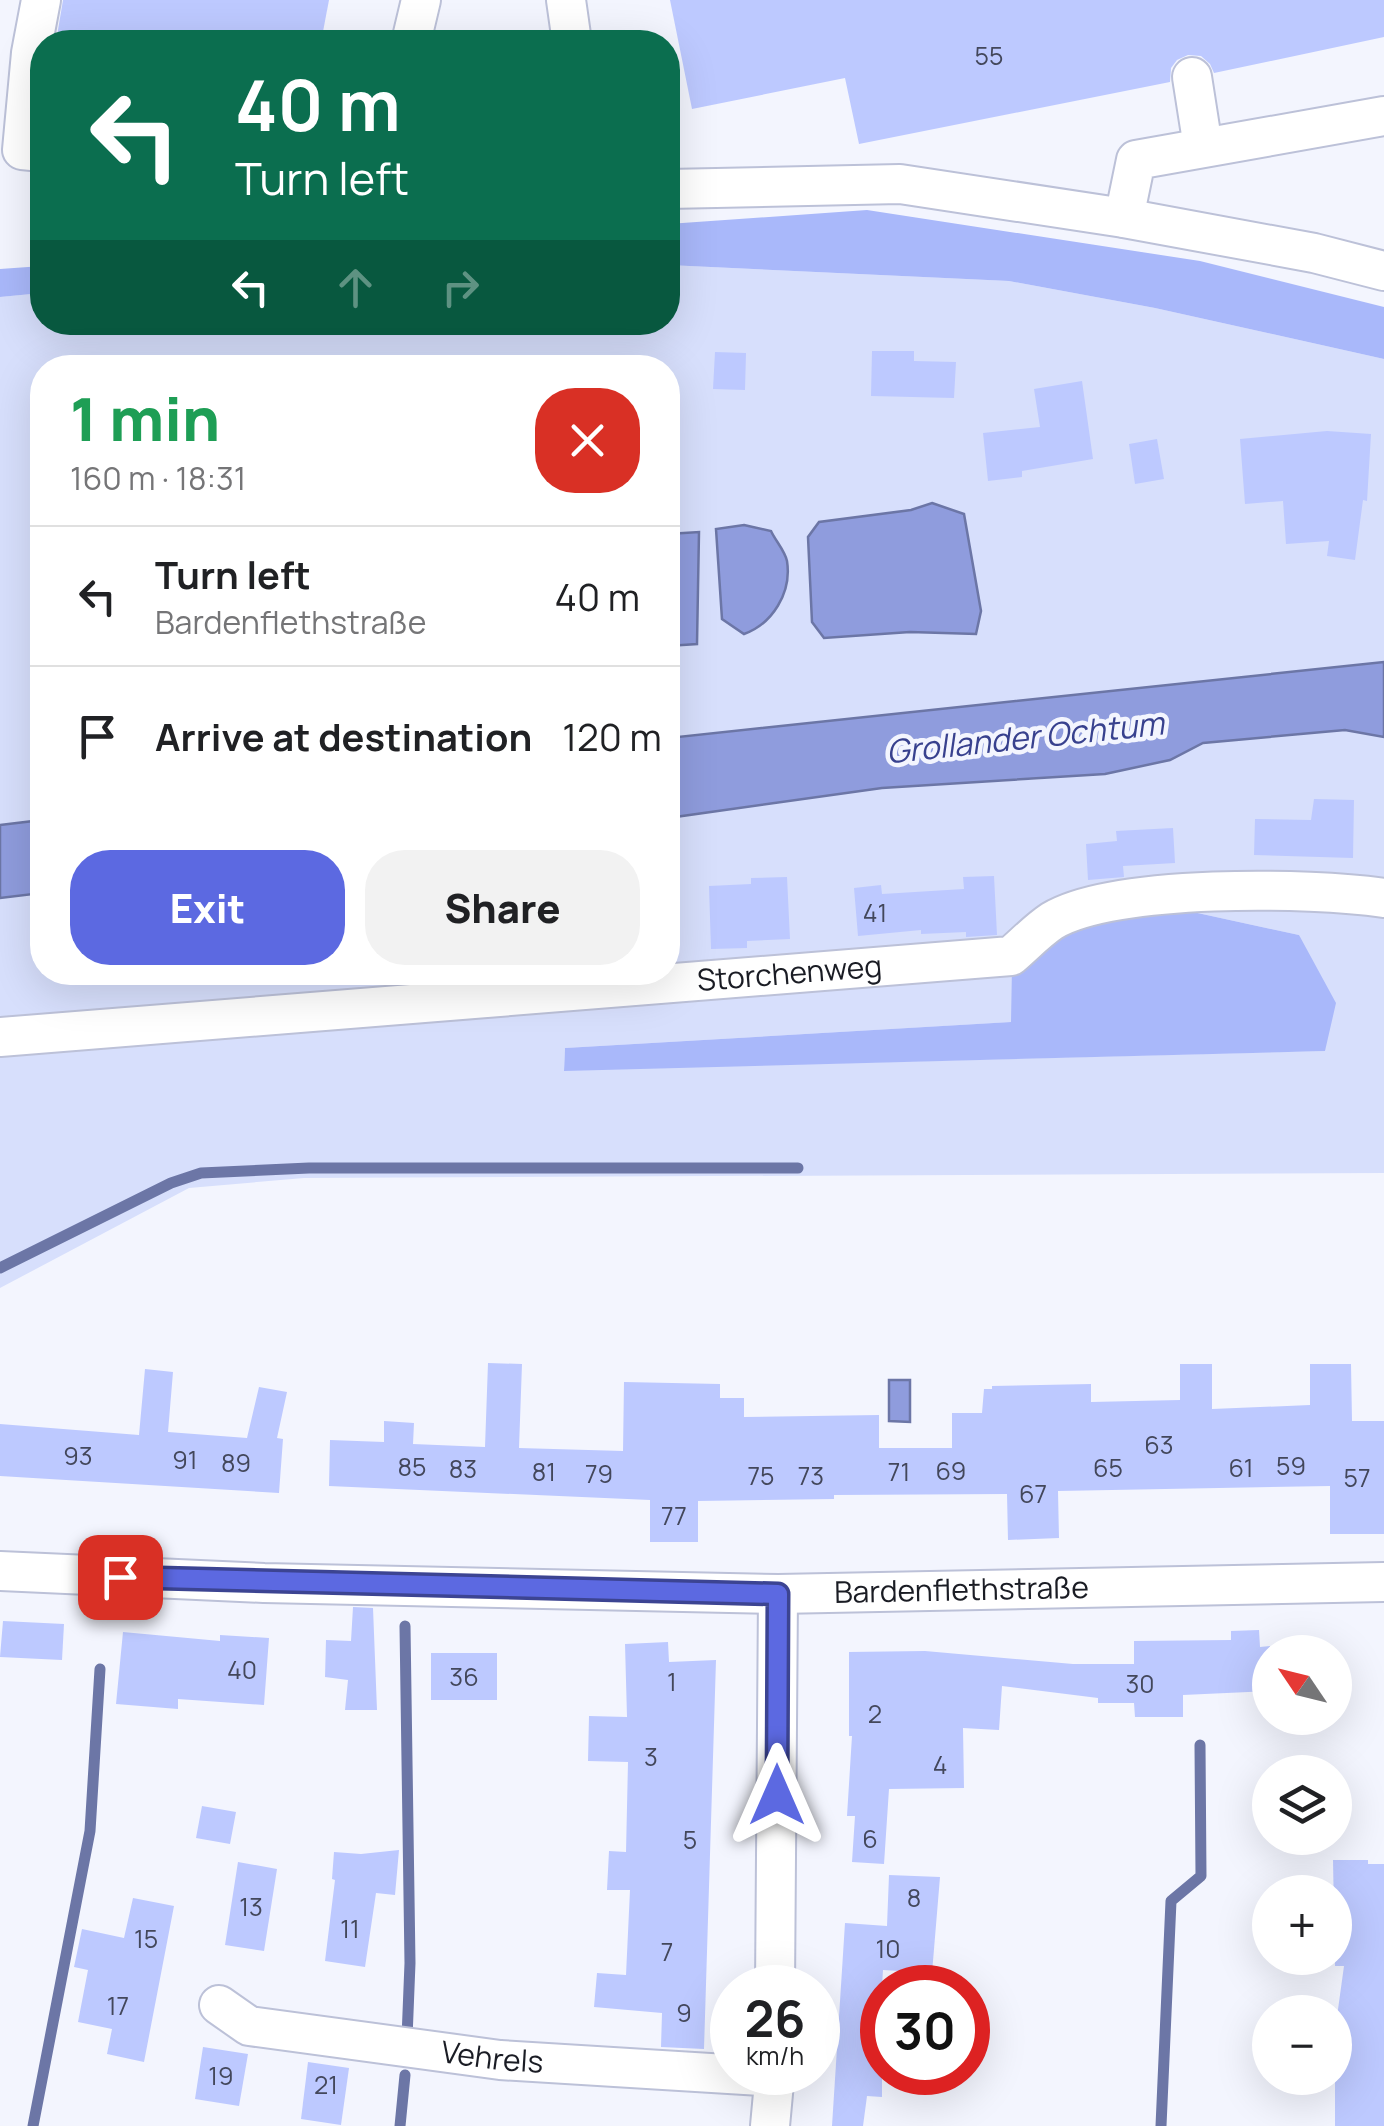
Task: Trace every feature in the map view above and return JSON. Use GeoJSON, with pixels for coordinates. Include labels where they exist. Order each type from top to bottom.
{"type":"FeatureCollection","features":[{"type":"Feature","properties":{"kind":"street"},"geometry":{"type":"LineString","coordinates":[[35,30],[41,0]]}},
{"type":"Feature","properties":{"kind":"street"},"geometry":{"type":"LineString","coordinates":[[414,30],[421,0]]}},
{"type":"Feature","properties":{"kind":"street"},"geometry":{"type":"LineString","coordinates":[[566,0],[570,30]]}},
{"type":"Feature","properties":{"kind":"street"},"geometry":{"type":"LineString","coordinates":[[30,63],[22,150],[30,151]]}},
{"type":"Feature","properties":{"kind":"street"},"geometry":{"type":"LineString","coordinates":[[1192,78],[1203,147]]}},
{"type":"Feature","properties":{"kind":"street"},"geometry":{"type":"LineString","coordinates":[[1124,218],[1136,160],[1384,116]]}},
{"type":"Feature","properties":{"kind":"street"},"geometry":{"type":"LineString","coordinates":[[680,189],[900,184],[1124,218],[1384,270]]}},
{"type":"Feature","properties":{"kind":"street","name":"Storchenweg"},"geometry":{"type":"LineString","coordinates":[[680,982],[1011,956],[1052,921],[1114,899],[1233,892],[1353,893],[1384,898]]}},
{"type":"Feature","properties":{"kind":"street","name":"Storchenweg"},"geometry":{"type":"LineString","coordinates":[[0,1036],[645,985]]}},
{"type":"Feature","properties":{"kind":"street","name":"Bardenflethstraße"},"geometry":{"type":"LineString","coordinates":[[0,1571],[264,1583],[778,1594],[1384,1582]]}},
{"type":"Feature","properties":{"kind":"street"},"geometry":{"type":"LineString","coordinates":[[775,1965],[778,1594]]}},
{"type":"Feature","properties":{"kind":"street","name":"Vehrels"},"geometry":{"type":"LineString","coordinates":[[218,2006],[250,2026],[500,2060],[710,2071]]}},
{"type":"Feature","properties":{"kind":"street","name":"Vehrels"},"geometry":{"type":"LineString","coordinates":[[770,2126],[773,2095]]}},
{"type":"Feature","properties":{"kind":"shaded area"},"geometry":{"type":"Polygon","coordinates":[[[867,210],[1200,261],[1384,307],[1384,359],[1155,308],[1009,281],[680,266],[680,223],[867,210]]]}},
{"type":"Feature","properties":{"kind":"shaded area"},"geometry":{"type":"Polygon","coordinates":[[[680,266],[1009,281],[1155,308],[1384,359],[1384,662],[680,737],[680,645],[696,644],[699,533],[680,534],[680,355],[30,355],[30,821],[0,825],[0,297],[30,294],[30,335],[680,335],[680,266]],[[911,510],[819,522],[910,632],[976,633],[911,510]]]}},
{"type":"Feature","properties":{"kind":"shaded area"},"geometry":{"type":"Polygon","coordinates":[[[30,267],[30,294],[0,297],[0,269],[30,267]]]}},
{"type":"Feature","properties":{"kind":"shaded area"},"geometry":{"type":"Polygon","coordinates":[[[1345,730],[1384,737],[1384,1173],[304,1178],[189,1188],[0,1288],[0,898],[30,894],[30,985],[680,985],[680,813],[882,788],[1043,779],[1170,760],[1203,743],[1345,730]],[[1193,912],[1083,924],[1012,1022],[565,1048],[564,1070],[1324,1051],[1299,935],[1193,912]]]}},
{"type":"Feature","properties":{"kind":"shaded area"},"geometry":{"type":"Polygon","coordinates":[[[1193,912],[1299,935],[1336,1003],[1325,1051],[564,1071],[565,1048],[1011,1022],[1012,967],[1084,923],[1193,912]]]}},
{"type":"Feature","properties":{"kind":"water"},"geometry":{"type":"Polygon","coordinates":[[[932,503],[964,514],[981,611],[976,634],[910,632],[824,638],[812,622],[808,537],[819,522],[911,510],[932,503]]]}},
{"type":"Feature","properties":{"kind":"water"},"geometry":{"type":"Polygon","coordinates":[[[744,525],[771,531],[786,557],[788,573],[778,606],[763,623],[744,634],[722,619],[716,529],[744,525]]]}},
{"type":"Feature","properties":{"kind":"water"},"geometry":{"type":"Polygon","coordinates":[[[699,532],[697,644],[680,645],[680,533],[699,532]]]}},
{"type":"Feature","properties":{"kind":"water","name":"Grollander Ochtum"},"geometry":{"type":"Polygon","coordinates":[[[1384,662],[1384,737],[1345,730],[1203,743],[1170,760],[1105,774],[882,788],[680,816],[680,737],[1384,662]]]}},
{"type":"Feature","properties":{"kind":"water"},"geometry":{"type":"Polygon","coordinates":[[[30,821],[30,894],[0,898],[0,825],[30,821]]]}},
{"type":"Feature","properties":{"kind":"water"},"geometry":{"type":"Polygon","coordinates":[[[889,1380],[910,1380],[910,1422],[889,1421],[889,1380]]]}},
{"type":"Feature","properties":{"kind":"building"},"geometry":{"type":"Polygon","coordinates":[[[63,0],[329,0],[323,30],[58,30],[63,0]]]}},
{"type":"Feature","properties":{"kind":"building"},"geometry":{"type":"Polygon","coordinates":[[[670,0],[1384,0],[1384,37],[1214,73],[1201,56],[1188,55],[1171,68],[1170,82],[859,144],[845,78],[692,109],[680,30],[676,30],[670,0]]]}},
{"type":"Feature","properties":{"kind":"building"},"geometry":{"type":"Polygon","coordinates":[[[872,351],[914,351],[914,361],[956,362],[954,398],[871,396],[872,351]]]}},
{"type":"Feature","properties":{"kind":"building"},"geometry":{"type":"Polygon","coordinates":[[[715,352],[746,353],[745,390],[713,389],[715,352]]]}},
{"type":"Feature","properties":{"kind":"building"},"geometry":{"type":"Polygon","coordinates":[[[1082,381],[1093,459],[1022,471],[1022,477],[988,481],[983,433],[1040,427],[1034,389],[1082,381]]]}},
{"type":"Feature","properties":{"kind":"building"},"geometry":{"type":"Polygon","coordinates":[[[1327,431],[1371,434],[1367,501],[1363,500],[1355,560],[1327,556],[1329,541],[1286,544],[1283,501],[1245,504],[1240,439],[1327,431]]]}},
{"type":"Feature","properties":{"kind":"building"},"geometry":{"type":"Polygon","coordinates":[[[1157,439],[1164,479],[1135,484],[1129,444],[1157,439]]]}},
{"type":"Feature","properties":{"kind":"building"},"geometry":{"type":"Polygon","coordinates":[[[1314,799],[1354,800],[1353,858],[1254,855],[1255,819],[1311,820],[1314,799]]]}},
{"type":"Feature","properties":{"kind":"building"},"geometry":{"type":"Polygon","coordinates":[[[1173,828],[1175,863],[1123,866],[1124,877],[1088,880],[1086,844],[1117,841],[1116,831],[1173,828]]]}},
{"type":"Feature","properties":{"kind":"building"},"geometry":{"type":"Polygon","coordinates":[[[994,876],[997,935],[966,937],[966,932],[921,934],[921,930],[858,936],[854,888],[881,885],[882,894],[964,889],[963,877],[994,876]]]}},
{"type":"Feature","properties":{"kind":"building"},"geometry":{"type":"Polygon","coordinates":[[[787,877],[790,939],[747,941],[747,948],[711,949],[709,886],[751,884],[751,878],[787,877]]]}},
{"type":"Feature","properties":{"kind":"building"},"geometry":{"type":"Polygon","coordinates":[[[488,1363],[522,1364],[519,1448],[623,1451],[624,1382],[720,1384],[720,1398],[744,1398],[744,1417],[879,1415],[879,1448],[952,1448],[952,1413],[982,1413],[984,1389],[992,1386],[1091,1384],[1091,1402],[1180,1400],[1180,1364],[1212,1364],[1212,1409],[1310,1405],[1310,1364],[1351,1364],[1352,1421],[1384,1421],[1384,1534],[1330,1534],[1330,1486],[1058,1491],[1059,1538],[1008,1540],[1007,1494],[698,1501],[698,1542],[650,1542],[650,1500],[329,1486],[330,1440],[384,1442],[384,1421],[414,1423],[413,1444],[485,1447],[488,1363]]]}},
{"type":"Feature","properties":{"kind":"building"},"geometry":{"type":"Polygon","coordinates":[[[145,1369],[173,1372],[168,1432],[247,1438],[259,1387],[287,1392],[277,1438],[283,1439],[279,1493],[0,1476],[0,1424],[139,1435],[145,1369]]]}},
{"type":"Feature","properties":{"kind":"building"},"geometry":{"type":"Polygon","coordinates":[[[353,1607],[373,1608],[377,1710],[345,1710],[348,1680],[325,1677],[326,1640],[351,1641],[353,1607]]]}},
{"type":"Feature","properties":{"kind":"building"},"geometry":{"type":"Polygon","coordinates":[[[3,1621],[64,1624],[62,1660],[0,1657],[3,1621]]]}},
{"type":"Feature","properties":{"kind":"building"},"geometry":{"type":"Polygon","coordinates":[[[1259,1630],[1259,1635],[1252,1635],[1252,1692],[1183,1695],[1183,1717],[1135,1717],[1134,1703],[1098,1703],[1098,1698],[1002,1686],[999,1730],[963,1728],[964,1788],[889,1789],[884,1864],[852,1862],[855,1816],[847,1816],[852,1736],[849,1652],[925,1651],[1073,1664],[1134,1664],[1134,1641],[1231,1640],[1231,1631],[1259,1630]]]}},
{"type":"Feature","properties":{"kind":"building"},"geometry":{"type":"Polygon","coordinates":[[[123,1632],[220,1641],[220,1635],[269,1638],[264,1705],[178,1699],[178,1709],[116,1704],[123,1632]]]}},
{"type":"Feature","properties":{"kind":"building"},"geometry":{"type":"Polygon","coordinates":[[[668,1642],[669,1662],[716,1660],[704,2049],[661,2047],[662,2013],[594,2007],[597,1973],[626,1975],[630,1890],[607,1890],[609,1851],[626,1852],[628,1762],[588,1761],[589,1716],[627,1717],[625,1644],[668,1642]]]}},
{"type":"Feature","properties":{"kind":"building"},"geometry":{"type":"Polygon","coordinates":[[[431,1653],[497,1653],[497,1700],[431,1700],[431,1653]]]}},
{"type":"Feature","properties":{"kind":"building"},"geometry":{"type":"Polygon","coordinates":[[[202,1806],[236,1812],[230,1844],[196,1838],[202,1806]]]}},
{"type":"Feature","properties":{"kind":"building"},"geometry":{"type":"Polygon","coordinates":[[[399,1850],[395,1895],[376,1893],[365,1967],[325,1961],[335,1880],[334,1852],[399,1850]]]}},
{"type":"Feature","properties":{"kind":"building"},"geometry":{"type":"Polygon","coordinates":[[[1333,1860],[1384,1864],[1384,2126],[1335,2126],[1335,2095],[1352,2095],[1352,1995],[1340,1995],[1343,1975],[1352,1975],[1352,1875],[1333,1875],[1333,1860]]]}},
{"type":"Feature","properties":{"kind":"building"},"geometry":{"type":"Polygon","coordinates":[[[238,1862],[277,1869],[264,1951],[225,1945],[238,1862]]]}},
{"type":"Feature","properties":{"kind":"building"},"geometry":{"type":"Polygon","coordinates":[[[889,1875],[940,1877],[933,1965],[860,1965],[860,2095],[882,2097],[867,2096],[863,2126],[832,2126],[834,2095],[840,2095],[845,1923],[887,1926],[889,1875]]]}},
{"type":"Feature","properties":{"kind":"building"},"geometry":{"type":"Polygon","coordinates":[[[133,1898],[174,1906],[144,2062],[107,2054],[112,2029],[78,2022],[88,1970],[74,1967],[82,1929],[124,1938],[133,1898]]]}},
{"type":"Feature","properties":{"kind":"building"},"geometry":{"type":"Polygon","coordinates":[[[203,2047],[248,2054],[239,2106],[195,2099],[203,2047]]]}},
{"type":"Feature","properties":{"kind":"building"},"geometry":{"type":"Polygon","coordinates":[[[308,2062],[349,2068],[341,2125],[301,2119],[308,2062]]]}},
{"type":"Feature","properties":{"kind":"waterway"},"geometry":{"type":"LineString","coordinates":[[0,1268],[171,1183],[201,1173],[309,1168],[798,1168]]}},
{"type":"Feature","properties":{"kind":"waterway"},"geometry":{"type":"LineString","coordinates":[[405,1626],[410,1963],[407,2038]]}},
{"type":"Feature","properties":{"kind":"waterway"},"geometry":{"type":"LineString","coordinates":[[33,2126],[90,1831],[100,1669]]}},
{"type":"Feature","properties":{"kind":"waterway"},"geometry":{"type":"LineString","coordinates":[[1161,2126],[1171,1901],[1201,1876],[1200,1745]]}},
{"type":"Feature","properties":{"kind":"waterway"},"geometry":{"type":"LineString","coordinates":[[400,2126],[405,2075]]}},
{"type":"Feature","properties":{"kind":"route"},"geometry":{"type":"LineString","coordinates":[[120,1577],[778,1594],[777,1795]]}}]}
